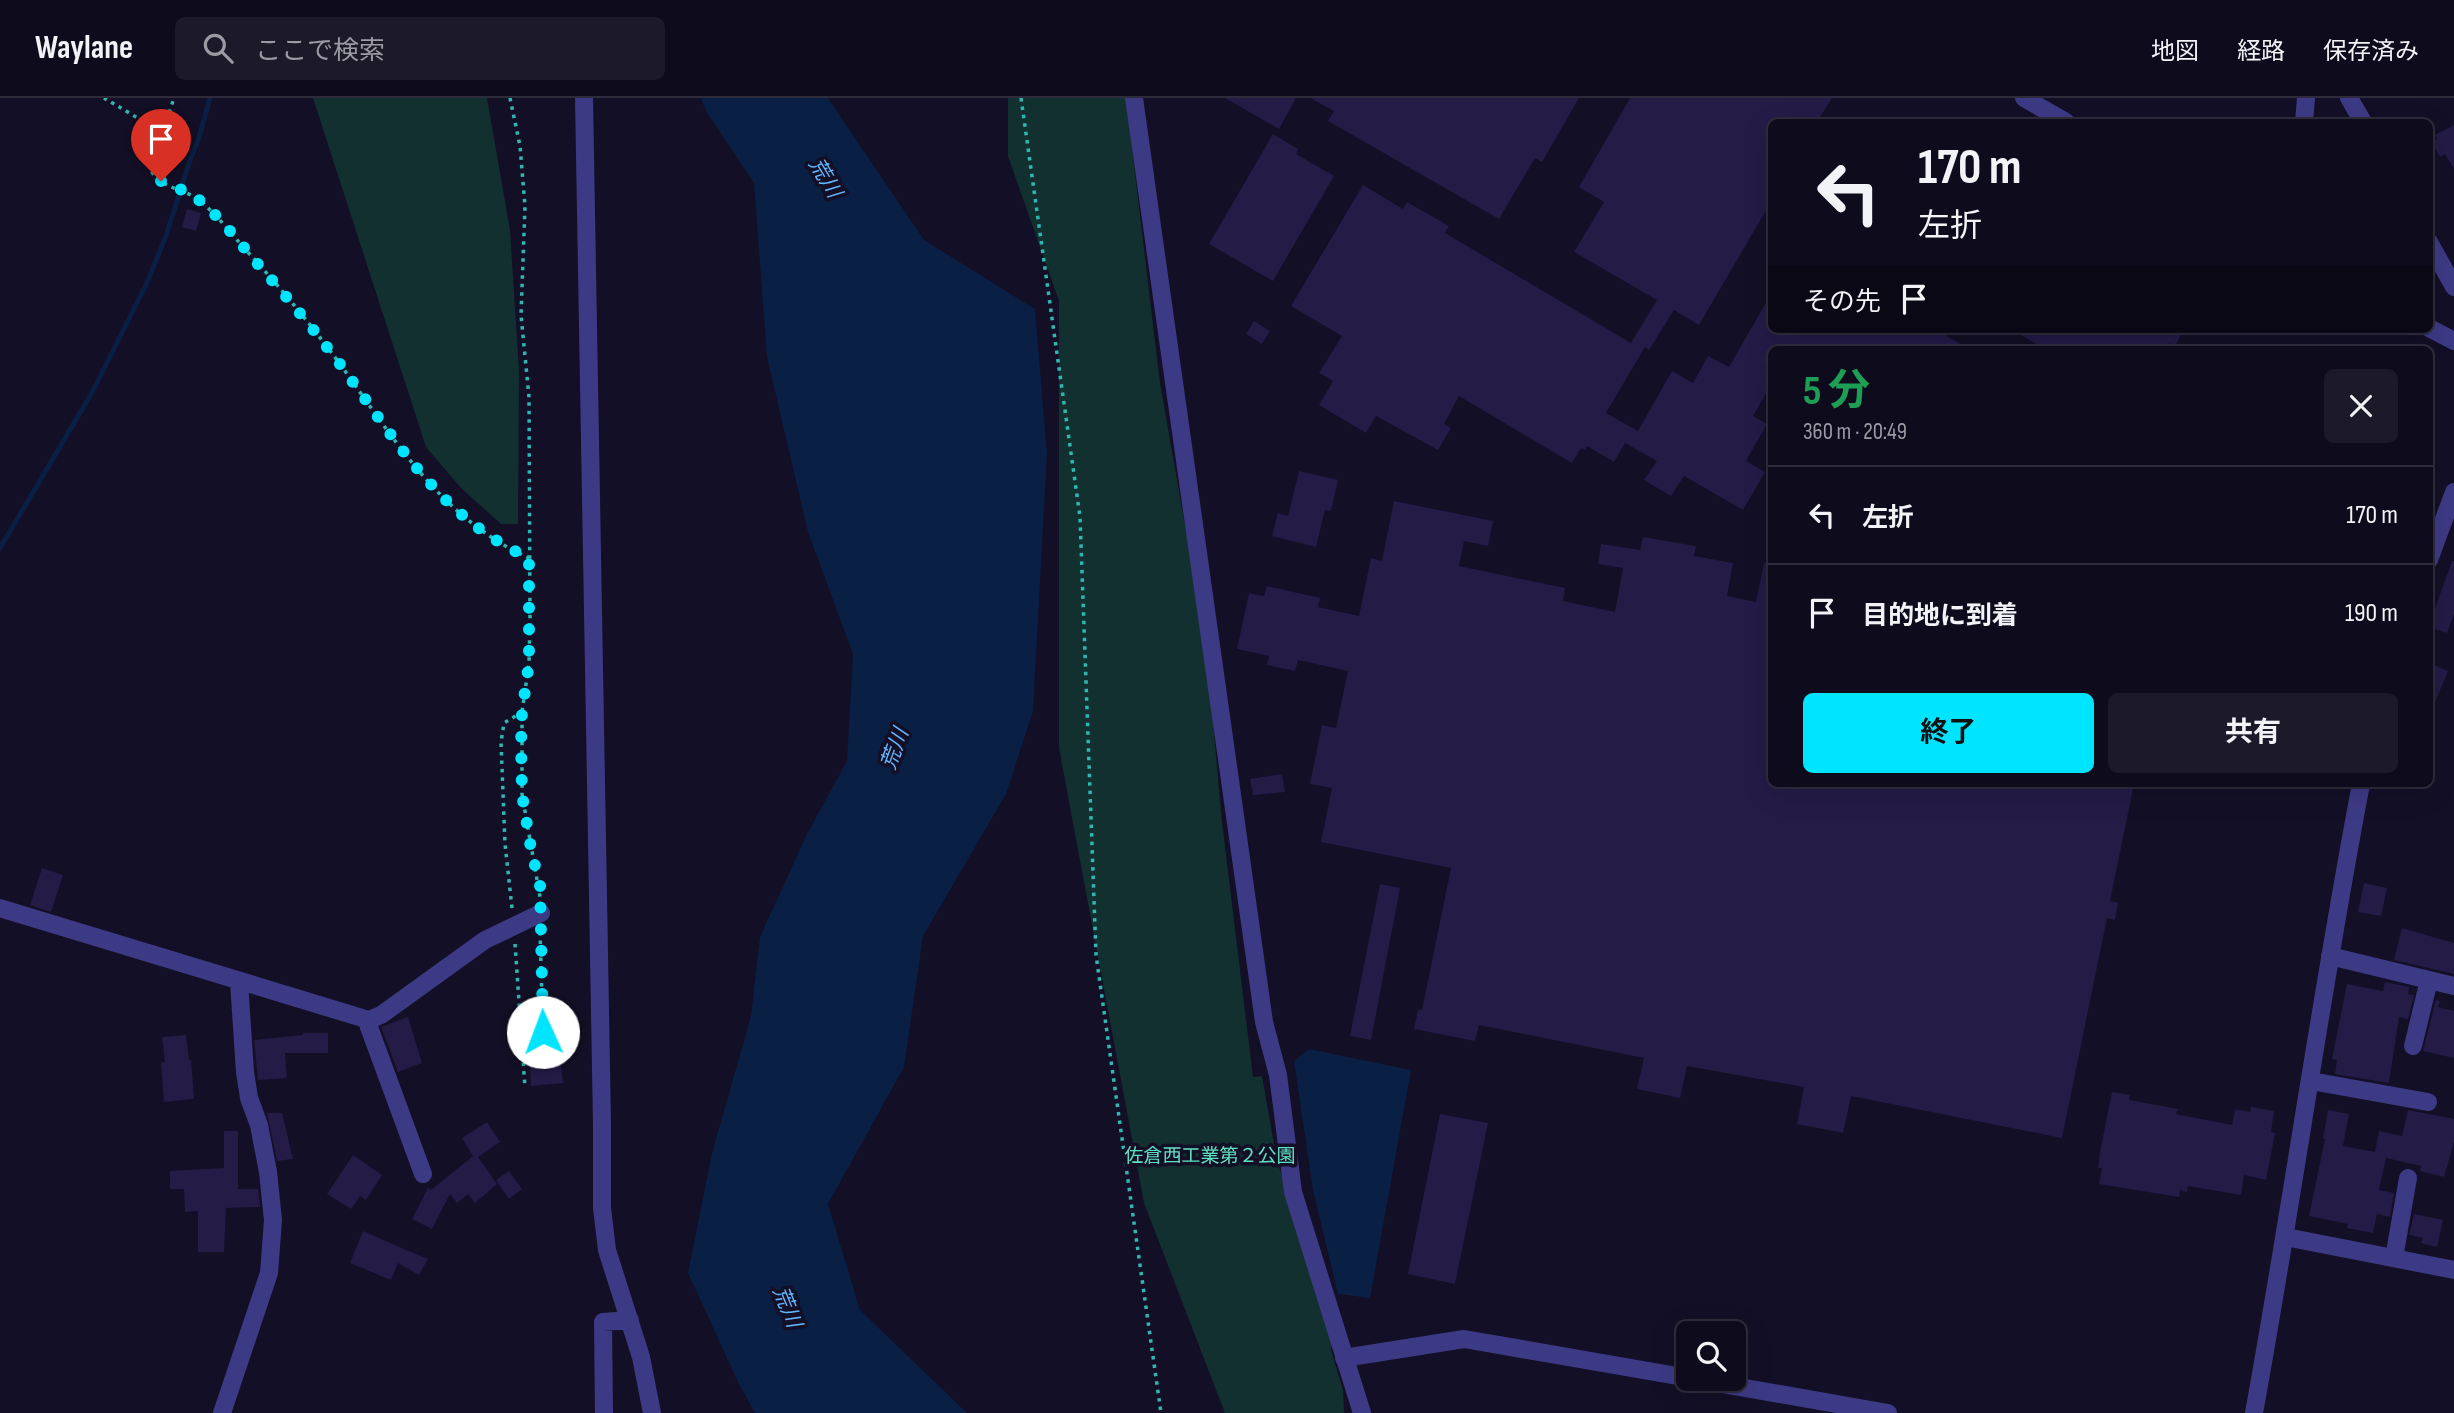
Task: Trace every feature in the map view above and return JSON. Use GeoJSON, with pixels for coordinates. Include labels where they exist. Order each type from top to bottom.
{"type":"FeatureCollection","features":[{"type":"Feature","properties":{"kind":"street"},"geometry":{"type":"LineString","coordinates":[[584,98],[602,1208],[607,1250],[641,1356],[652,1413]]}},
{"type":"Feature","properties":{"kind":"street"},"geometry":{"type":"LineString","coordinates":[[1134,98],[1264,1022],[1278,1075],[1293,1192],[1362,1413]]}},
{"type":"Feature","properties":{"kind":"street"},"geometry":{"type":"LineString","coordinates":[[2024,98],[2061,119]]}},
{"type":"Feature","properties":{"kind":"street"},"geometry":{"type":"LineString","coordinates":[[2304,119],[2306,98]]}},
{"type":"Feature","properties":{"kind":"street"},"geometry":{"type":"LineString","coordinates":[[2349,98],[2361,119]]}},
{"type":"Feature","properties":{"kind":"street"},"geometry":{"type":"LineString","coordinates":[[2433,249],[2454,287]]}},
{"type":"Feature","properties":{"kind":"street"},"geometry":{"type":"LineString","coordinates":[[2433,329],[2454,341]]}},
{"type":"Feature","properties":{"kind":"street"},"geometry":{"type":"LineString","coordinates":[[2433,549],[2454,492]]}},
{"type":"Feature","properties":{"kind":"street"},"geometry":{"type":"LineString","coordinates":[[2254,1413],[2360,787]]}},
{"type":"Feature","properties":{"kind":"street"},"geometry":{"type":"LineString","coordinates":[[0,908],[366,1019],[381,1015],[485,940],[541,913]]}},
{"type":"Feature","properties":{"kind":"street"},"geometry":{"type":"LineString","coordinates":[[2330,956],[2454,986]]}},
{"type":"Feature","properties":{"kind":"street"},"geometry":{"type":"LineString","coordinates":[[2413,1046],[2429,980]]}},
{"type":"Feature","properties":{"kind":"street"},"geometry":{"type":"LineString","coordinates":[[226,1412],[268,1273],[273,1220],[259,1125],[249,1098],[245,1072],[239,982]]}},
{"type":"Feature","properties":{"kind":"street"},"geometry":{"type":"LineString","coordinates":[[366,1019],[423,1174]]}},
{"type":"Feature","properties":{"kind":"street"},"geometry":{"type":"LineString","coordinates":[[2311,1081],[2428,1102]]}},
{"type":"Feature","properties":{"kind":"street"},"geometry":{"type":"LineString","coordinates":[[2394,1258],[2408,1178]]}},
{"type":"Feature","properties":{"kind":"street"},"geometry":{"type":"LineString","coordinates":[[2286,1237],[2454,1270]]}},
{"type":"Feature","properties":{"kind":"street"},"geometry":{"type":"LineString","coordinates":[[604,1413],[603,1322],[630,1320]]}},
{"type":"Feature","properties":{"kind":"street"},"geometry":{"type":"LineString","coordinates":[[1345,1358],[1464,1339],[1676,1376]]}},
{"type":"Feature","properties":{"kind":"street"},"geometry":{"type":"LineString","coordinates":[[1746,1388],[1888,1413]]}},
{"type":"Feature","properties":{"kind":"path"},"geometry":{"type":"LineString","coordinates":[[104,98],[150,127],[157,141],[150,166],[155,177],[203,203],[244,247],[303,314],[391,437],[449,504],[472,526],[529,558]]}},
{"type":"Feature","properties":{"kind":"path"},"geometry":{"type":"LineString","coordinates":[[155,133],[166,122],[174,98]]}},
{"type":"Feature","properties":{"kind":"path"},"geometry":{"type":"LineString","coordinates":[[509,98],[520,146],[525,206],[521,314],[529,397],[529,663],[522,712],[522,794],[532,855],[540,883],[543,1032]]}},
{"type":"Feature","properties":{"kind":"path"},"geometry":{"type":"LineString","coordinates":[[1021,98],[1080,517],[1096,955],[1161,1413]]}},
{"type":"Feature","properties":{"kind":"path"},"geometry":{"type":"LineString","coordinates":[[522,712],[504,723],[501,742],[505,844],[525,1088]]}},
{"type":"Feature","properties":{"kind":"green space"},"geometry":{"type":"Polygon","coordinates":[[[313,98],[487,98],[510,230],[519,371],[518,524],[501,524],[461,488],[426,447],[313,98]]]}},
{"type":"Feature","properties":{"kind":"green space","name":"佐倉西工業第２公園"},"geometry":{"type":"Polygon","coordinates":[[[1008,98],[1126,98],[1160,383],[1206,645],[1222,822],[1253,1077],[1262,1076],[1277,1161],[1334,1329],[1331,1350],[1343,1390],[1344,1413],[1225,1413],[1144,1203],[1059,748],[1059,301],[1008,156],[1008,98]]]}},
{"type":"Feature","properties":{"kind":"water","name":"荒川"},"geometry":{"type":"Polygon","coordinates":[[[701,98],[828,98],[924,240],[1035,309],[1047,453],[1033,711],[1006,794],[923,936],[904,1067],[828,1204],[860,1310],[967,1413],[755,1413],[688,1273],[712,1153],[751,1016],[760,937],[807,834],[847,761],[853,654],[808,532],[767,357],[754,183],[706,111],[701,98]]]}},
{"type":"Feature","properties":{"kind":"water"},"geometry":{"type":"Polygon","coordinates":[[[1309,1049],[1411,1070],[1370,1298],[1338,1294],[1313,1190],[1294,1061],[1309,1049]]]}},
{"type":"Feature","properties":{"kind":"building"},"geometry":{"type":"Polygon","coordinates":[[[1225,98],[1296,98],[1279,129],[1225,98]]]}},
{"type":"Feature","properties":{"kind":"building"},"geometry":{"type":"Polygon","coordinates":[[[1310,98],[1579,98],[1542,162],[1535,158],[1499,219],[1328,121],[1334,111],[1310,98]]]}},
{"type":"Feature","properties":{"kind":"building"},"geometry":{"type":"Polygon","coordinates":[[[1630,98],[1832,98],[1819,119],[1768,119],[1768,207],[1699,325],[1674,310],[1649,350],[1645,347],[1606,413],[1638,431],[1672,371],[1693,383],[1708,356],[1729,367],[1768,299],[1768,333],[1941,333],[1964,346],[1768,346],[1768,390],[1753,416],[1767,424],[1746,461],[1765,472],[1743,510],[1684,476],[1671,496],[1644,480],[1657,461],[1625,443],[1614,462],[1587,446],[1585,450],[1581,448],[1572,463],[1459,396],[1444,424],[1451,428],[1438,450],[1376,416],[1366,433],[1319,405],[1333,381],[1319,373],[1342,336],[1291,306],[1363,185],[1403,209],[1407,202],[1449,226],[1445,233],[1631,343],[1657,300],[1574,252],[1604,202],[1579,187],[1630,98]]]}},
{"type":"Feature","properties":{"kind":"building"},"geometry":{"type":"Polygon","coordinates":[[[2454,125],[2454,169],[2445,154],[2440,157],[2433,145],[2433,141],[2437,139],[2435,135],[2454,125]]]}},
{"type":"Feature","properties":{"kind":"building"},"geometry":{"type":"Polygon","coordinates":[[[1273,134],[1298,149],[1296,154],[1334,176],[1273,281],[1209,244],[1273,134]]]}},
{"type":"Feature","properties":{"kind":"building"},"geometry":{"type":"Polygon","coordinates":[[[187,209],[201,213],[196,231],[182,227],[187,209]]]}},
{"type":"Feature","properties":{"kind":"building"},"geometry":{"type":"Polygon","coordinates":[[[1254,321],[1270,331],[1262,344],[1246,334],[1254,321]]]}},
{"type":"Feature","properties":{"kind":"building"},"geometry":{"type":"Polygon","coordinates":[[[2018,333],[2182,333],[2175,346],[2170,343],[2168,346],[2040,346],[2018,333]]]}},
{"type":"Feature","properties":{"kind":"building"},"geometry":{"type":"Polygon","coordinates":[[[1299,471],[1338,480],[1331,511],[1325,510],[1316,547],[1272,536],[1278,513],[1288,516],[1299,471]]]}},
{"type":"Feature","properties":{"kind":"building"},"geometry":{"type":"Polygon","coordinates":[[[1394,501],[1493,521],[1488,546],[1464,541],[1459,566],[1565,588],[1563,601],[1615,612],[1623,568],[1598,564],[1601,544],[1640,550],[1643,537],[1696,546],[1694,556],[1733,563],[1727,596],[1756,602],[1764,563],[1768,563],[1768,787],[2133,787],[2110,901],[2118,903],[2115,920],[2107,918],[2062,1138],[1851,1096],[1843,1133],[1797,1124],[1804,1087],[1687,1066],[1680,1098],[1637,1089],[1644,1058],[1479,1025],[1475,1041],[1414,1029],[1418,1010],[1422,1010],[1451,868],[1321,842],[1332,788],[1310,784],[1322,725],[1336,728],[1348,671],[1298,660],[1295,671],[1267,665],[1269,656],[1237,649],[1249,593],[1264,596],[1267,586],[1320,598],[1318,607],[1359,616],[1371,558],[1382,561],[1394,501]]]}},
{"type":"Feature","properties":{"kind":"building"},"geometry":{"type":"Polygon","coordinates":[[[2454,561],[2454,614],[2447,633],[2433,628],[2433,614],[2454,561]]]}},
{"type":"Feature","properties":{"kind":"building"},"geometry":{"type":"Polygon","coordinates":[[[2433,665],[2448,671],[2433,707],[2433,665]]]}},
{"type":"Feature","properties":{"kind":"building"},"geometry":{"type":"Polygon","coordinates":[[[1282,774],[1285,792],[1253,795],[1250,779],[1282,774]]]}},
{"type":"Feature","properties":{"kind":"building"},"geometry":{"type":"Polygon","coordinates":[[[42,868],[63,875],[51,912],[30,905],[42,868]]]}},
{"type":"Feature","properties":{"kind":"building"},"geometry":{"type":"Polygon","coordinates":[[[2364,883],[2387,888],[2381,916],[2358,912],[2364,883]]]}},
{"type":"Feature","properties":{"kind":"building"},"geometry":{"type":"Polygon","coordinates":[[[1380,884],[1400,888],[1371,1040],[1350,1036],[1380,884]]]}},
{"type":"Feature","properties":{"kind":"building"},"geometry":{"type":"Polygon","coordinates":[[[2402,928],[2454,943],[2454,974],[2394,960],[2402,928]]]}},
{"type":"Feature","properties":{"kind":"building"},"geometry":{"type":"Polygon","coordinates":[[[2385,982],[2409,987],[2408,994],[2414,995],[2408,1019],[2399,1017],[2389,1083],[2335,1074],[2337,1060],[2332,1059],[2347,984],[2383,991],[2385,982]]]}},
{"type":"Feature","properties":{"kind":"building"},"geometry":{"type":"Polygon","coordinates":[[[2436,1000],[2440,1001],[2438,1007],[2454,1011],[2454,1058],[2423,1051],[2436,1000]]]}},
{"type":"Feature","properties":{"kind":"building"},"geometry":{"type":"Polygon","coordinates":[[[408,1017],[422,1063],[398,1072],[381,1027],[408,1017]]]}},
{"type":"Feature","properties":{"kind":"building"},"geometry":{"type":"Polygon","coordinates":[[[303,1033],[328,1033],[328,1053],[285,1053],[287,1078],[258,1080],[254,1040],[303,1033]]]}},
{"type":"Feature","properties":{"kind":"building"},"geometry":{"type":"Polygon","coordinates":[[[186,1035],[194,1099],[164,1102],[161,1062],[165,1062],[162,1037],[186,1035]]]}},
{"type":"Feature","properties":{"kind":"building"},"geometry":{"type":"Polygon","coordinates":[[[529,1039],[545,1039],[545,1060],[560,1059],[563,1083],[531,1086],[529,1039]]]}},
{"type":"Feature","properties":{"kind":"building"},"geometry":{"type":"Polygon","coordinates":[[[2112,1092],[2130,1095],[2129,1100],[2178,1109],[2176,1114],[2232,1125],[2235,1109],[2250,1112],[2251,1107],[2274,1111],[2271,1132],[2275,1133],[2266,1180],[2244,1175],[2241,1195],[2188,1186],[2187,1192],[2180,1190],[2179,1197],[2099,1184],[2102,1168],[2098,1168],[2100,1152],[2112,1092]]]}},
{"type":"Feature","properties":{"kind":"building"},"geometry":{"type":"Polygon","coordinates":[[[2328,1110],[2349,1114],[2343,1146],[2375,1152],[2379,1131],[2402,1136],[2408,1110],[2454,1119],[2454,1142],[2444,1177],[2420,1171],[2421,1166],[2386,1158],[2379,1190],[2394,1193],[2390,1217],[2377,1214],[2373,1233],[2347,1228],[2348,1224],[2309,1216],[2325,1139],[2328,1110]]]}},
{"type":"Feature","properties":{"kind":"building"},"geometry":{"type":"Polygon","coordinates":[[[267,1113],[282,1113],[293,1159],[277,1161],[267,1113]]]}},
{"type":"Feature","properties":{"kind":"building"},"geometry":{"type":"Polygon","coordinates":[[[1440,1114],[1488,1123],[1455,1284],[1408,1274],[1440,1114]]]}},
{"type":"Feature","properties":{"kind":"building"},"geometry":{"type":"Polygon","coordinates":[[[487,1122],[500,1142],[478,1157],[497,1184],[475,1203],[468,1194],[457,1203],[450,1194],[432,1229],[412,1219],[428,1188],[431,1190],[473,1156],[462,1138],[487,1122]]]}},
{"type":"Feature","properties":{"kind":"building"},"geometry":{"type":"Polygon","coordinates":[[[224,1131],[238,1131],[238,1189],[258,1189],[260,1207],[226,1208],[224,1252],[198,1252],[198,1211],[185,1212],[184,1189],[170,1189],[170,1171],[224,1168],[224,1131]]]}},
{"type":"Feature","properties":{"kind":"building"},"geometry":{"type":"Polygon","coordinates":[[[353,1155],[382,1175],[366,1200],[360,1196],[351,1209],[327,1194],[353,1155]]]}},
{"type":"Feature","properties":{"kind":"building"},"geometry":{"type":"Polygon","coordinates":[[[509,1171],[522,1189],[509,1199],[496,1180],[509,1171]]]}},
{"type":"Feature","properties":{"kind":"building"},"geometry":{"type":"Polygon","coordinates":[[[2414,1214],[2443,1220],[2437,1247],[2421,1243],[2423,1238],[2409,1235],[2414,1214]]]}},
{"type":"Feature","properties":{"kind":"building"},"geometry":{"type":"Polygon","coordinates":[[[363,1231],[428,1259],[419,1275],[398,1263],[391,1280],[350,1263],[363,1231]]]}},
{"type":"Feature","properties":{"kind":"waterway"},"geometry":{"type":"LineString","coordinates":[[0,548],[93,391],[146,285],[166,236],[210,98]]}},
{"type":"Feature","properties":{"kind":"route"},"geometry":{"type":"LineString","coordinates":[[161,181],[203,203],[244,247],[303,314],[391,437],[449,504],[472,526],[529,558],[529,663],[522,712],[522,794],[532,855],[540,883],[543,1032]]}}]}
